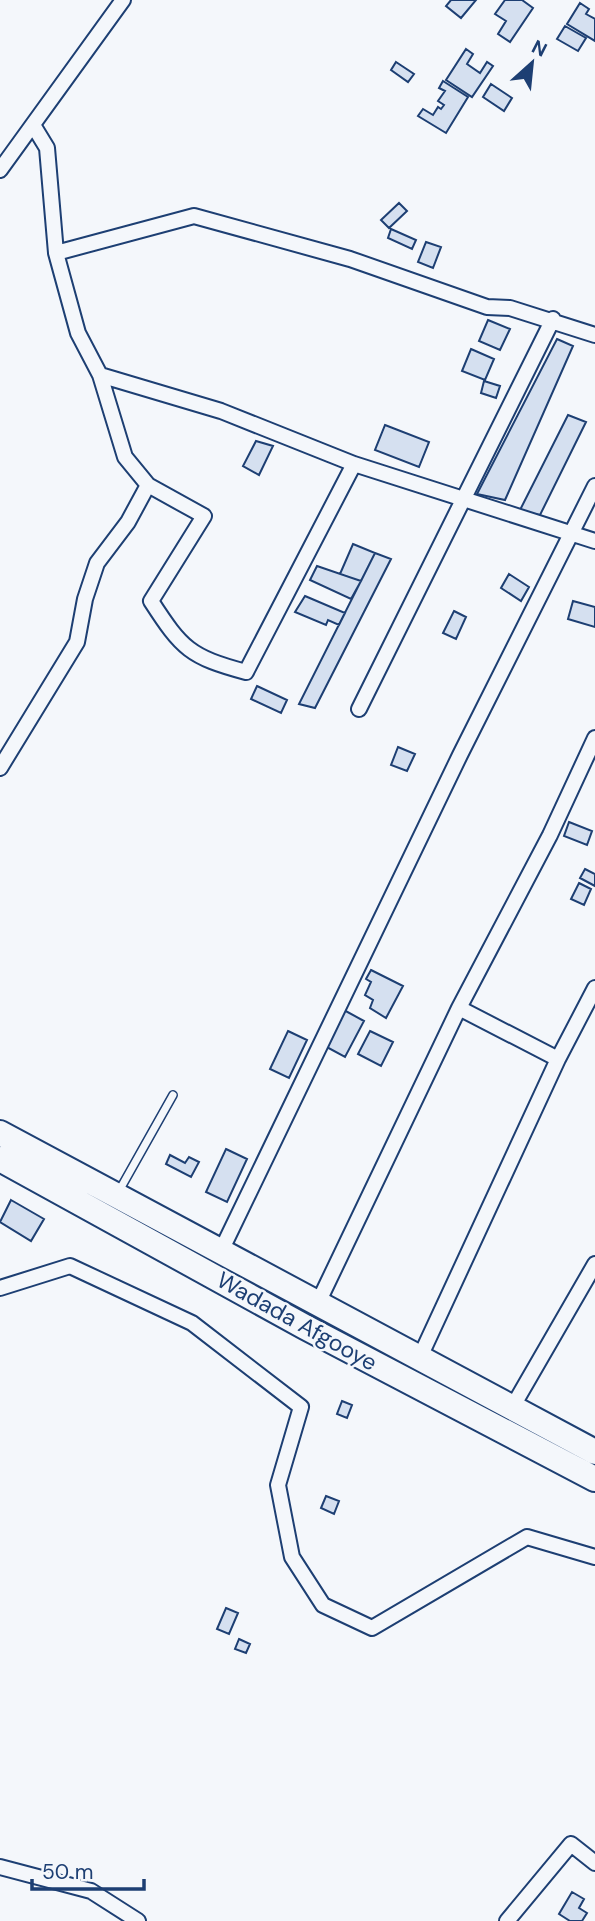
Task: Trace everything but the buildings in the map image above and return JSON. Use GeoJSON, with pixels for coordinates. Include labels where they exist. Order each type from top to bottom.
{"type":"FeatureCollection","features":[{"type":"Feature","properties":{"kind":"highway","name":"Wadada Afgooye"},"geometry":{"type":"LineString","coordinates":[[0,1133],[595,1452]]}},
{"type":"Feature","properties":{"kind":"highway","name":"Wadada Afgooye"},"geometry":{"type":"LineString","coordinates":[[0,1159],[305,1326],[595,1479]]}},
{"type":"Feature","properties":{"kind":"street"},"geometry":{"type":"LineString","coordinates":[[0,170],[123,0]]}},
{"type":"Feature","properties":{"kind":"street"},"geometry":{"type":"LineString","coordinates":[[33,125],[47,148],[56,253],[78,333],[100,375],[125,457],[148,485],[204,516],[151,601],[177,642],[214,663],[246,672],[354,464]]}},
{"type":"Feature","properties":{"kind":"street"},"geometry":{"type":"LineString","coordinates":[[56,253],[194,216],[351,259],[487,307],[510,308],[553,319],[595,335]]}},
{"type":"Feature","properties":{"kind":"street"},"geometry":{"type":"LineString","coordinates":[[359,709],[553,319]]}},
{"type":"Feature","properties":{"kind":"street"},"geometry":{"type":"LineString","coordinates":[[100,375],[221,411],[354,464],[595,541]]}},
{"type":"Feature","properties":{"kind":"street"},"geometry":{"type":"LineString","coordinates":[[0,768],[77,642],[85,599],[97,563],[128,522],[148,485]]}},
{"type":"Feature","properties":{"kind":"street"},"geometry":{"type":"LineString","coordinates":[[221,1251],[460,755],[595,486]]}},
{"type":"Feature","properties":{"kind":"street"},"geometry":{"type":"LineString","coordinates":[[317,1305],[458,1008],[550,835],[595,738]]}},
{"type":"Feature","properties":{"kind":"street"},"geometry":{"type":"LineString","coordinates":[[420,1357],[558,1059],[595,988]]}},
{"type":"Feature","properties":{"kind":"street"},"geometry":{"type":"LineString","coordinates":[[458,1008],[558,1059]]}},
{"type":"Feature","properties":{"kind":"street"},"geometry":{"type":"LineString","coordinates":[[513,1406],[595,1264]]}},
{"type":"Feature","properties":{"kind":"street"},"geometry":{"type":"LineString","coordinates":[[0,1288],[70,1265],[192,1323],[301,1407],[278,1485],[292,1557],[323,1605],[372,1628],[527,1537],[595,1557]]}},
{"type":"Feature","properties":{"kind":"street"},"geometry":{"type":"LineString","coordinates":[[507,1921],[571,1843],[595,1863]]}},
{"type":"Feature","properties":{"kind":"street"},"geometry":{"type":"LineString","coordinates":[[0,1867],[91,1891],[138,1921]]}},
{"type":"Feature","properties":{"kind":"lane"},"geometry":{"type":"LineString","coordinates":[[117,1195],[173,1095]]}}]}
